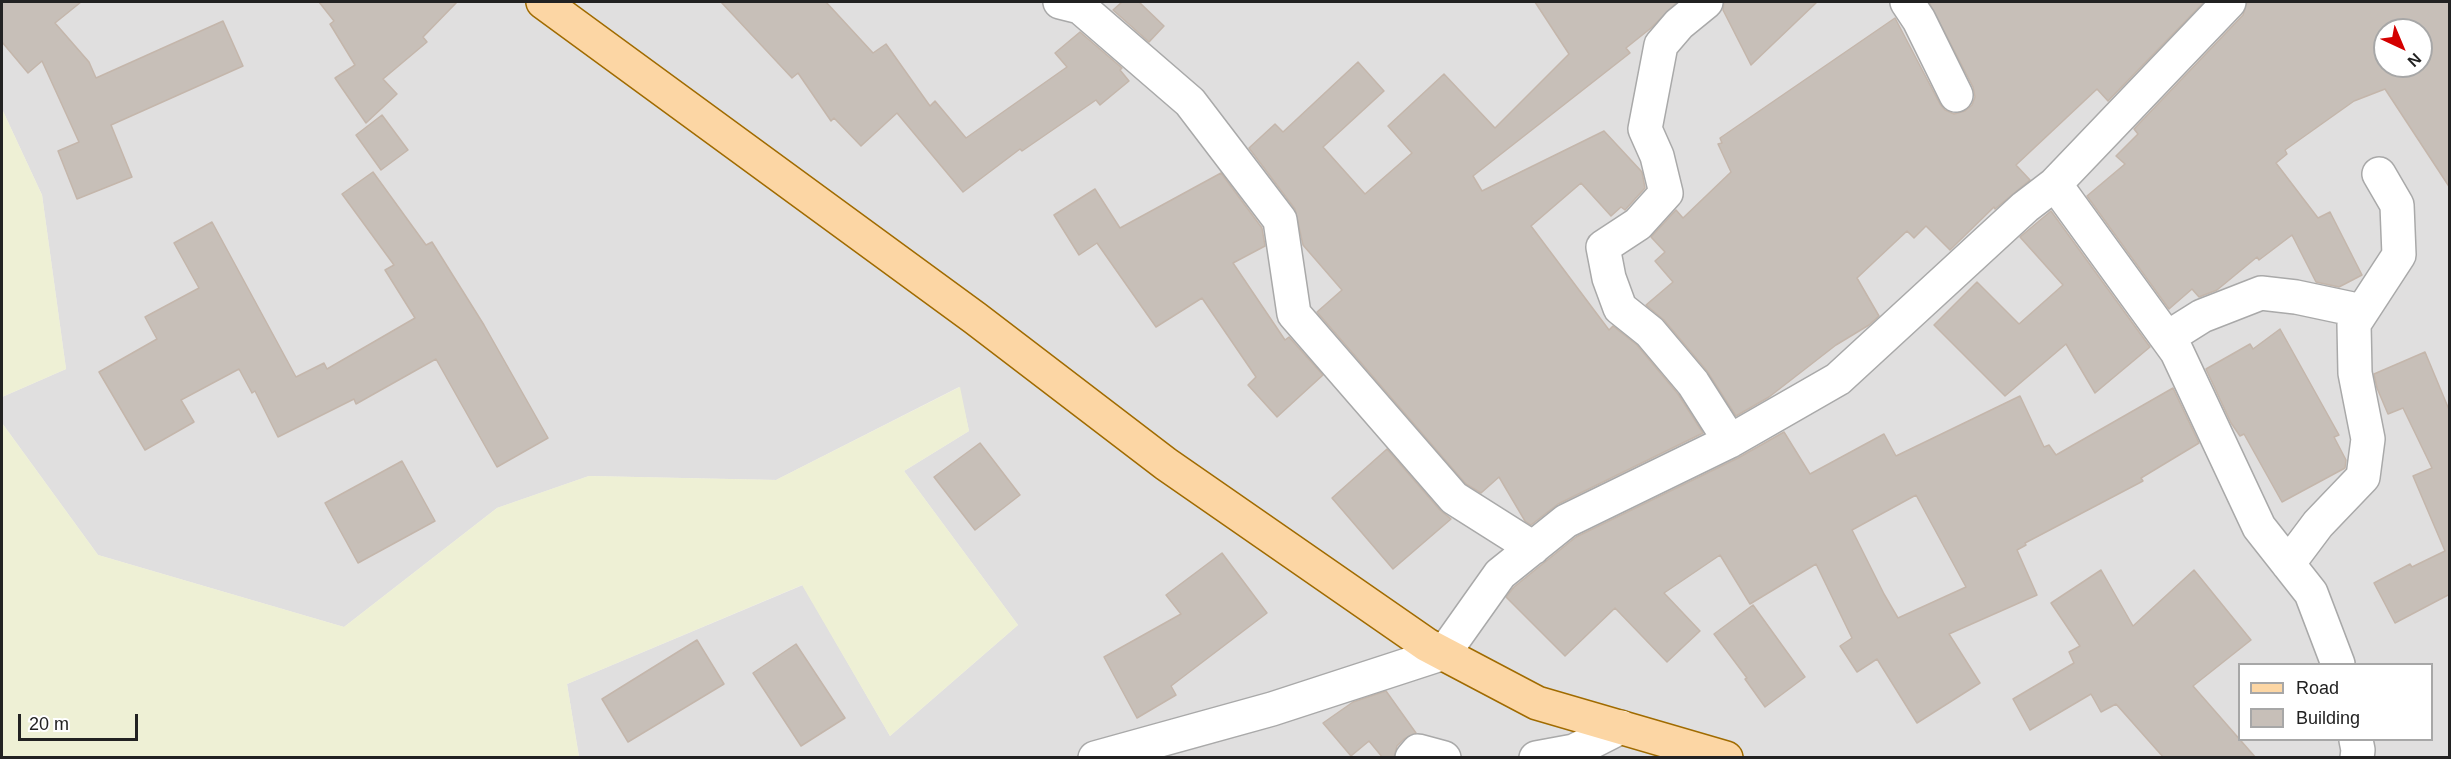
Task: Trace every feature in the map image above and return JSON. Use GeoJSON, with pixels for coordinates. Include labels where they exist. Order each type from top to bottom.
{"type":"FeatureCollection","features":[{"type":"Feature","properties":{"kind":"main road"},"geometry":{"type":"LineString","coordinates":[[543,2],[975,318],[1166,464],[1427,645],[1537,703],[1726,758]]}},
{"type":"Feature","properties":{"kind":"street"},"geometry":{"type":"LineString","coordinates":[[1060,2],[1080,7],[1190,102],[1280,220],[1294,314],[1454,498],[1533,548]]}},
{"type":"Feature","properties":{"kind":"street"},"geometry":{"type":"LineString","coordinates":[[1706,2],[1679,24],[1661,45],[1645,129],[1657,156],[1666,193],[1638,224],[1603,247],[1609,278],[1620,308],[1650,332],[1665,349],[1693,383],[1730,441]]}},
{"type":"Feature","properties":{"kind":"street"},"geometry":{"type":"LineString","coordinates":[[1907,2],[1919,20],[1956,95]]}},
{"type":"Feature","properties":{"kind":"street"},"geometry":{"type":"LineString","coordinates":[[1095,758],[1272,709],[1444,653],[1500,574],[1566,521],[1730,441],[1838,380],[2025,207],[2055,184],[2229,2]]}},
{"type":"Feature","properties":{"kind":"street"},"geometry":{"type":"LineString","coordinates":[[2288,564],[2318,525],[2363,477],[2368,439],[2355,373],[2354,324],[2399,255],[2397,205],[2379,174]]}},
{"type":"Feature","properties":{"kind":"street"},"geometry":{"type":"LineString","coordinates":[[2055,184],[2177,351],[2259,527],[2312,593],[2338,663]]}},
{"type":"Feature","properties":{"kind":"street"},"geometry":{"type":"LineString","coordinates":[[2167,338],[2202,316],[2261,293],[2296,297],[2362,311]]}},
{"type":"Feature","properties":{"kind":"street"},"geometry":{"type":"LineString","coordinates":[[1536,758],[1574,751],[1621,727]]}},
{"type":"Feature","properties":{"kind":"street"},"geometry":{"type":"LineString","coordinates":[[2356,741],[2358,750],[2356,758]]}},
{"type":"Feature","properties":{"kind":"street"},"geometry":{"type":"LineString","coordinates":[[1413,758],[1418,751],[1444,758]]}},
{"type":"Feature","properties":{"kind":"shaded area"},"geometry":{"type":"Polygon","coordinates":[[[2,2],[2449,2],[2449,757],[579,757],[567,684],[803,585],[890,736],[1018,625],[904,471],[969,431],[959,387],[776,480],[589,476],[497,508],[344,627],[98,555],[2,423],[2,397],[66,369],[42,195],[2,109],[2,2]]]}},
{"type":"Feature","properties":{"kind":"green space"},"geometry":{"type":"Polygon","coordinates":[[[2,109],[42,195],[66,369],[2,397],[2,109]]]}},
{"type":"Feature","properties":{"kind":"green space"},"geometry":{"type":"Polygon","coordinates":[[[960,387],[969,431],[904,471],[1018,625],[890,736],[802,585],[567,684],[579,757],[2,757],[2,423],[98,555],[344,627],[497,508],[589,476],[776,480],[960,387]]]}},
{"type":"Feature","properties":{"kind":"building"},"geometry":{"type":"Polygon","coordinates":[[[2,2],[81,2],[55,23],[89,62],[96,78],[223,21],[243,66],[111,125],[132,177],[77,199],[58,151],[79,142],[42,61],[28,73],[2,42],[2,2]]]}},
{"type":"Feature","properties":{"kind":"building"},"geometry":{"type":"Polygon","coordinates":[[[319,2],[457,2],[423,37],[427,42],[383,79],[397,94],[366,123],[335,78],[355,65],[330,24],[334,21],[319,2]]]}},
{"type":"Feature","properties":{"kind":"building"},"geometry":{"type":"Polygon","coordinates":[[[721,2],[826,2],[873,53],[886,44],[930,106],[935,101],[966,138],[1067,67],[1055,53],[1080,32],[1122,68],[1120,70],[1129,81],[1100,105],[1096,100],[1022,151],[1020,149],[963,192],[897,113],[861,146],[834,118],[831,121],[798,73],[792,78],[721,2]]]}},
{"type":"Feature","properties":{"kind":"building"},"geometry":{"type":"Polygon","coordinates":[[[1122,2],[1139,2],[1164,26],[1149,42],[1113,10],[1122,2]]]}},
{"type":"Feature","properties":{"kind":"building"},"geometry":{"type":"Polygon","coordinates":[[[1535,2],[1677,2],[1651,28],[1626,48],[1630,53],[1473,176],[1482,191],[1604,131],[1642,172],[1645,188],[1625,210],[1621,207],[1611,216],[1581,183],[1531,226],[1609,330],[1613,326],[1637,345],[1678,394],[1703,433],[1558,504],[1531,525],[1525,521],[1499,477],[1481,493],[1466,484],[1317,312],[1342,290],[1303,245],[1295,209],[1249,148],[1275,124],[1283,132],[1358,62],[1384,91],[1323,147],[1365,194],[1412,153],[1388,126],[1444,74],[1495,128],[1569,54],[1535,2]]]}},
{"type":"Feature","properties":{"kind":"building"},"geometry":{"type":"Polygon","coordinates":[[[1724,2],[1817,2],[1751,65],[1723,10],[1724,2]]]}},
{"type":"Feature","properties":{"kind":"building"},"geometry":{"type":"Polygon","coordinates":[[[1929,2],[2204,2],[2108,101],[2097,89],[2016,165],[2030,180],[1995,209],[1994,207],[1950,250],[1926,226],[1914,238],[1907,231],[1857,278],[1879,316],[1869,325],[1836,345],[1769,397],[1736,416],[1707,371],[1664,320],[1646,305],[1673,282],[1655,261],[1665,252],[1651,237],[1676,210],[1683,218],[1731,172],[1718,144],[1722,143],[1720,138],[1895,18],[1940,104],[1945,110],[1954,114],[1965,111],[1972,105],[1975,97],[1973,87],[1929,2]]]}},
{"type":"Feature","properties":{"kind":"building"},"geometry":{"type":"Polygon","coordinates":[[[2247,2],[2450,2],[2450,188],[2385,89],[2354,101],[2285,150],[2287,154],[2276,163],[2318,218],[2330,212],[2362,275],[2339,287],[2316,282],[2292,235],[2259,260],[2257,257],[2217,290],[2199,297],[2192,289],[2169,309],[2087,196],[2125,164],[2116,156],[2138,134],[2134,129],[2243,15],[2247,2]]]}},
{"type":"Feature","properties":{"kind":"building"},"geometry":{"type":"Polygon","coordinates":[[[382,115],[408,150],[381,170],[356,135],[382,115]]]}},
{"type":"Feature","properties":{"kind":"building"},"geometry":{"type":"Polygon","coordinates":[[[373,172],[426,245],[432,242],[484,325],[548,438],[497,467],[436,359],[356,404],[354,399],[278,437],[255,391],[252,393],[239,369],[181,400],[194,422],[145,450],[99,372],[157,339],[145,317],[199,288],[174,243],[212,222],[296,377],[324,363],[327,369],[415,318],[385,270],[394,265],[342,194],[373,172]]]}},
{"type":"Feature","properties":{"kind":"building"},"geometry":{"type":"Polygon","coordinates":[[[1221,173],[1262,228],[1265,246],[1233,263],[1285,340],[1289,337],[1323,375],[1277,417],[1248,385],[1256,377],[1202,298],[1156,327],[1097,243],[1079,255],[1054,215],[1095,189],[1120,228],[1221,173]]]}},
{"type":"Feature","properties":{"kind":"building"},"geometry":{"type":"Polygon","coordinates":[[[2051,211],[2150,347],[2095,393],[2066,344],[2005,396],[1934,325],[1977,282],[2019,324],[2063,285],[2020,237],[2051,211]]]}},
{"type":"Feature","properties":{"kind":"building"},"geometry":{"type":"Polygon","coordinates":[[[2280,329],[2339,435],[2334,437],[2346,460],[2345,468],[2282,502],[2244,434],[2240,436],[2231,423],[2206,369],[2250,344],[2253,349],[2280,329]]]}},
{"type":"Feature","properties":{"kind":"building"},"geometry":{"type":"Polygon","coordinates":[[[2425,352],[2450,412],[2450,594],[2395,623],[2374,583],[2410,564],[2412,567],[2445,551],[2413,476],[2432,468],[2403,408],[2388,414],[2374,374],[2425,352]]]}},
{"type":"Feature","properties":{"kind":"building"},"geometry":{"type":"Polygon","coordinates":[[[2173,388],[2199,443],[2141,478],[2143,481],[2025,543],[2026,545],[2017,550],[2037,595],[1949,634],[1980,683],[1917,723],[1877,659],[1857,672],[1840,646],[1852,638],[1816,564],[1750,604],[1720,555],[1664,593],[1700,631],[1667,662],[1615,608],[1565,656],[1506,597],[1514,587],[1576,537],[1738,458],[1784,432],[1810,474],[1884,434],[1896,456],[2020,396],[2044,447],[2049,445],[2056,455],[2173,388]],[[1916,495],[1852,530],[1898,618],[1966,587],[1916,495]]]}},
{"type":"Feature","properties":{"kind":"building"},"geometry":{"type":"Polygon","coordinates":[[[980,443],[1020,495],[975,530],[934,477],[980,443]]]}},
{"type":"Feature","properties":{"kind":"building"},"geometry":{"type":"Polygon","coordinates":[[[1387,449],[1440,510],[1451,519],[1393,569],[1332,498],[1387,449]]]}},
{"type":"Feature","properties":{"kind":"building"},"geometry":{"type":"Polygon","coordinates":[[[402,461],[435,521],[358,563],[325,503],[402,461]]]}},
{"type":"Feature","properties":{"kind":"building"},"geometry":{"type":"Polygon","coordinates":[[[1222,553],[1267,613],[1171,686],[1176,695],[1137,718],[1104,657],[1181,614],[1166,595],[1222,553]]]}},
{"type":"Feature","properties":{"kind":"building"},"geometry":{"type":"Polygon","coordinates":[[[2101,570],[2133,626],[2194,570],[2251,640],[2193,686],[2238,737],[2238,741],[2241,741],[2256,758],[2164,758],[2116,704],[2101,712],[2091,694],[2030,730],[2013,699],[2074,663],[2069,652],[2080,646],[2051,603],[2101,570]]]}},
{"type":"Feature","properties":{"kind":"building"},"geometry":{"type":"Polygon","coordinates":[[[1753,605],[1805,677],[1765,707],[1745,679],[1747,678],[1714,634],[1753,605]]]}},
{"type":"Feature","properties":{"kind":"building"},"geometry":{"type":"Polygon","coordinates":[[[697,640],[724,684],[628,742],[602,699],[697,640]]]}},
{"type":"Feature","properties":{"kind":"building"},"geometry":{"type":"Polygon","coordinates":[[[796,644],[845,718],[801,746],[753,673],[796,644]]]}},
{"type":"Feature","properties":{"kind":"building"},"geometry":{"type":"Polygon","coordinates":[[[1386,691],[1416,733],[1404,739],[1397,746],[1394,758],[1383,758],[1369,741],[1351,756],[1323,723],[1353,702],[1386,691]]]}}]}
